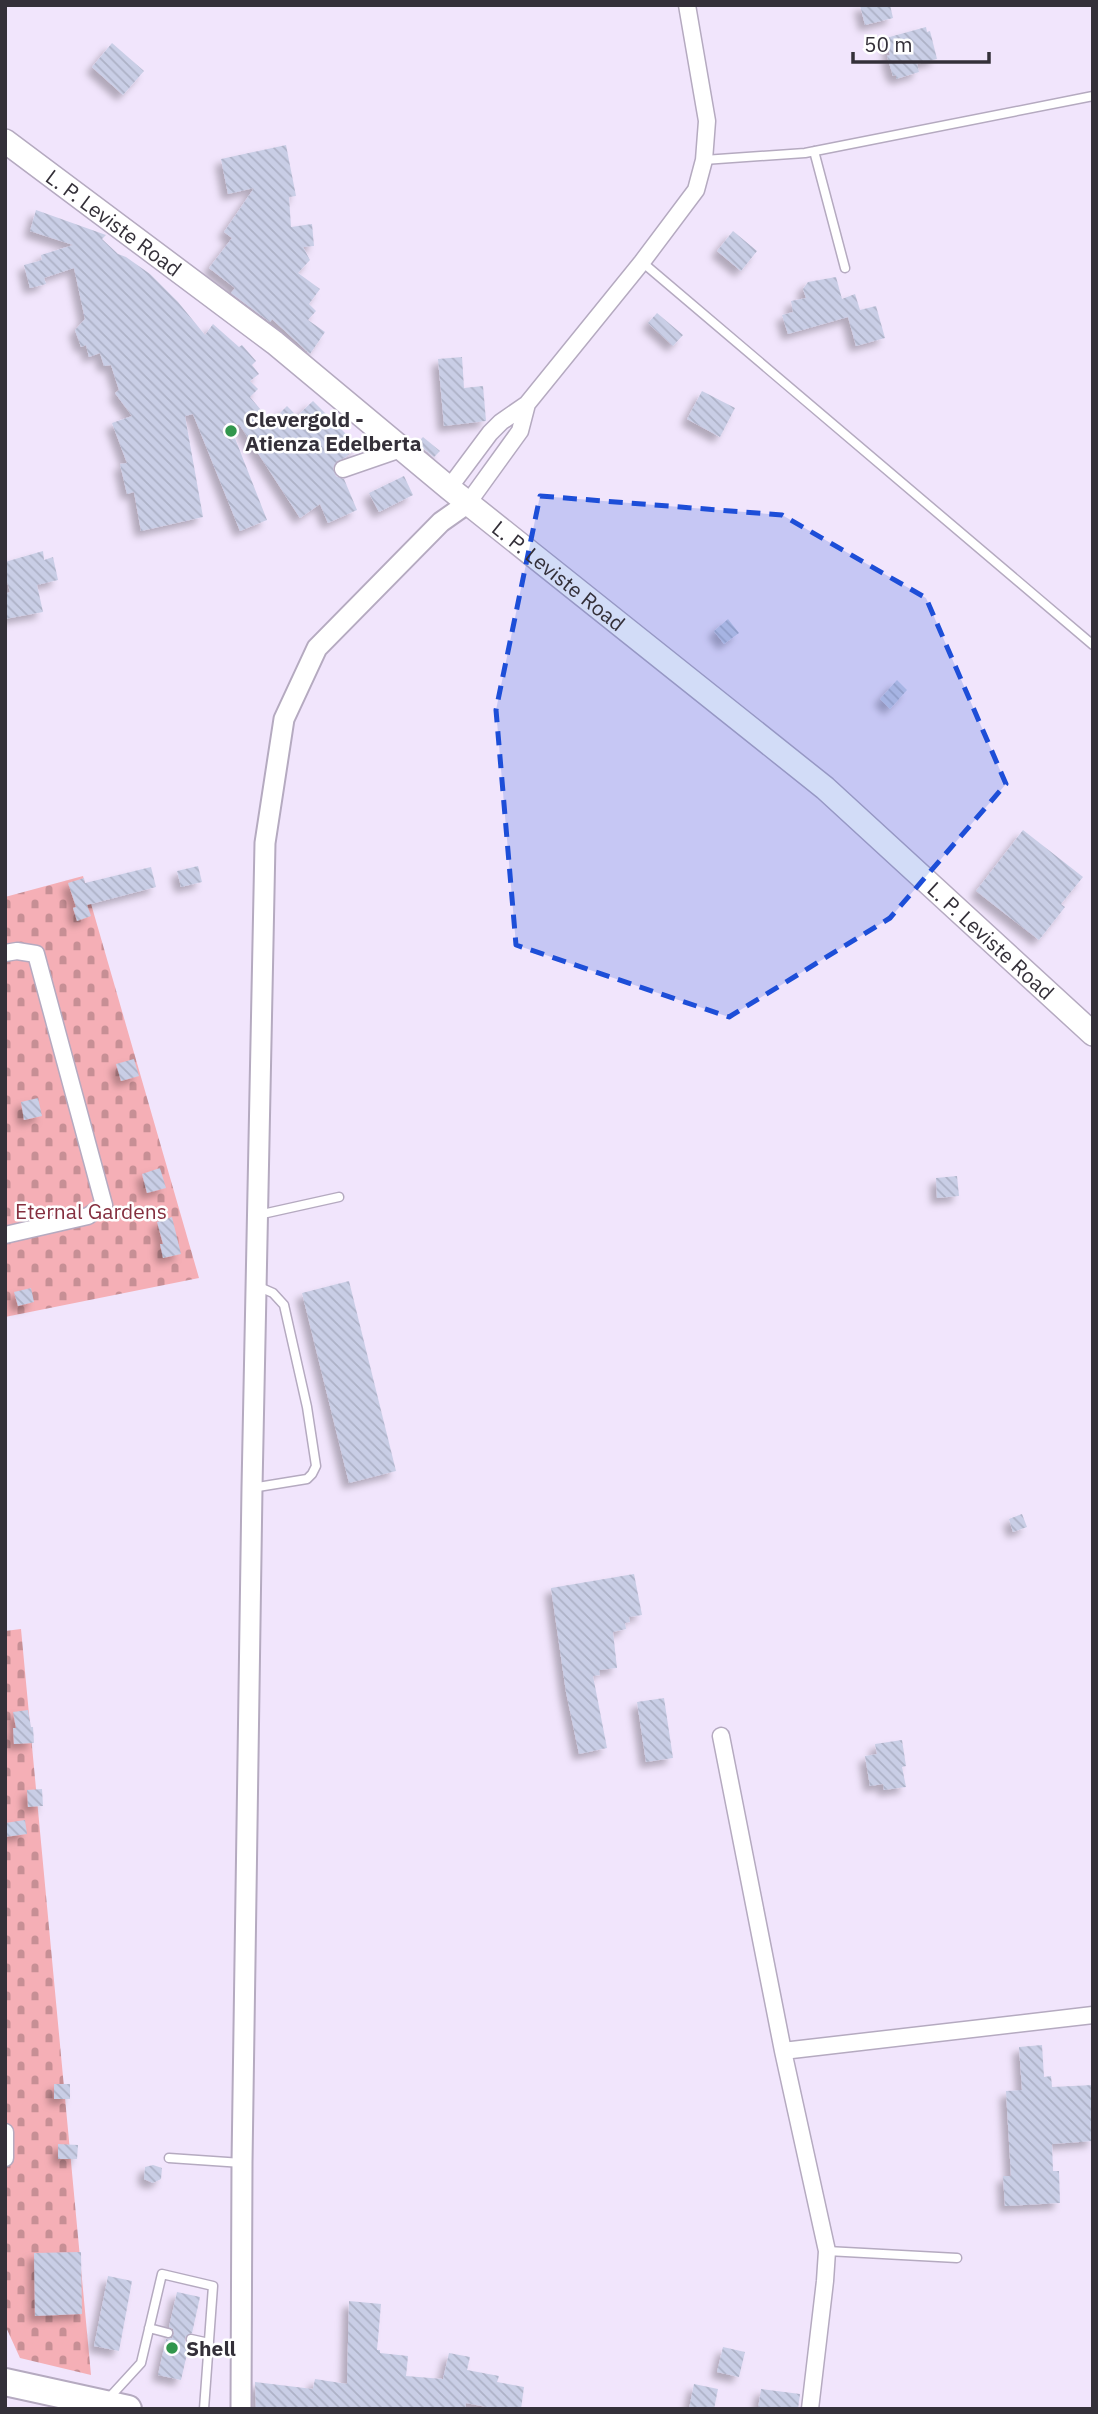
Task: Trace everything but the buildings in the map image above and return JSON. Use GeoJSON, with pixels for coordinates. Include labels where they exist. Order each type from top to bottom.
{"type":"FeatureCollection","features":[{"type":"Feature","properties":{"kind":"highway"},"geometry":{"type":"LineString","coordinates":[[5,2382],[116,2406]]}},
{"type":"Feature","properties":{"kind":"main road","name":"L. P. Leviste Road"},"geometry":{"type":"LineString","coordinates":[[5,141],[275,343],[449,488],[825,788],[1093,1034]]}},
{"type":"Feature","properties":{"kind":"street"},"geometry":{"type":"LineString","coordinates":[[441,522],[449,488],[490,433],[500,422],[527,404],[642,262],[696,190],[704,160],[707,121],[687,5]]}},
{"type":"Feature","properties":{"kind":"street"},"geometry":{"type":"LineString","coordinates":[[241,2409],[252,1488],[265,843],[284,719],[317,648],[441,522],[468,503],[520,431],[527,404]]}},
{"type":"Feature","properties":{"kind":"street"},"geometry":{"type":"LineString","coordinates":[[342,469],[401,449]]}},
{"type":"Feature","properties":{"kind":"street"},"geometry":{"type":"LineString","coordinates":[[5,953],[17,950],[36,954],[104,1205],[88,1216],[5,1235]]}},
{"type":"Feature","properties":{"kind":"street"},"geometry":{"type":"LineString","coordinates":[[721,1736],[783,2051],[827,2250],[810,2409]]}},
{"type":"Feature","properties":{"kind":"street"},"geometry":{"type":"LineString","coordinates":[[783,2051],[1093,2015]]}},
{"type":"Feature","properties":{"kind":"street"},"geometry":{"type":"LineString","coordinates":[[5,2132],[5,2158]]}},
{"type":"Feature","properties":{"kind":"lane"},"geometry":{"type":"LineString","coordinates":[[704,160],[814,151],[1093,96]]}},
{"type":"Feature","properties":{"kind":"lane"},"geometry":{"type":"LineString","coordinates":[[814,151],[845,268]]}},
{"type":"Feature","properties":{"kind":"lane"},"geometry":{"type":"LineString","coordinates":[[642,262],[1093,645]]}},
{"type":"Feature","properties":{"kind":"lane"},"geometry":{"type":"LineString","coordinates":[[258,1215],[339,1197]]}},
{"type":"Feature","properties":{"kind":"lane"},"geometry":{"type":"LineString","coordinates":[[252,1488],[307,1479],[316,1465],[307,1407],[284,1305],[273,1293],[256,1285]]}},
{"type":"Feature","properties":{"kind":"lane"},"geometry":{"type":"LineString","coordinates":[[169,2158],[242,2163]]}},
{"type":"Feature","properties":{"kind":"lane"},"geometry":{"type":"LineString","coordinates":[[827,2250],[957,2258]]}},
{"type":"Feature","properties":{"kind":"lane"},"geometry":{"type":"LineString","coordinates":[[116,2406],[141,2362],[162,2274],[213,2286],[204,2409]]}},
{"type":"Feature","properties":{"kind":"lane"},"geometry":{"type":"LineString","coordinates":[[149,2328],[168,2333]]}},
{"type":"Feature","properties":{"kind":"lane"},"geometry":{"type":"LineString","coordinates":[[191,2339],[209,2343]]}},
{"type":"Feature","properties":{"kind":"highlighted area"},"geometry":{"type":"Polygon","coordinates":[[[540,496],[782,515],[926,598],[1006,784],[890,918],[729,1017],[516,945],[496,710],[540,496]]]}},
{"type":"Feature","properties":{"kind":"green space","name":"Eternal Gardens"},"geometry":{"type":"Polygon","coordinates":[[[83,876],[199,1278],[5,1317],[5,897],[83,876]]]}},
{"type":"Feature","properties":{"kind":"green space"},"geometry":{"type":"Polygon","coordinates":[[[21,1629],[91,2375],[20,2358],[5,2325],[5,1631],[21,1629]]]}},
{"type":"Feature","properties":{"kind":"place","name":"Clevergold - Atienza Edelberta"},"geometry":{"type":"Point","coordinates":[231,431]}},
{"type":"Feature","properties":{"kind":"place","name":"Shell"},"geometry":{"type":"Point","coordinates":[172,2348]}}]}
